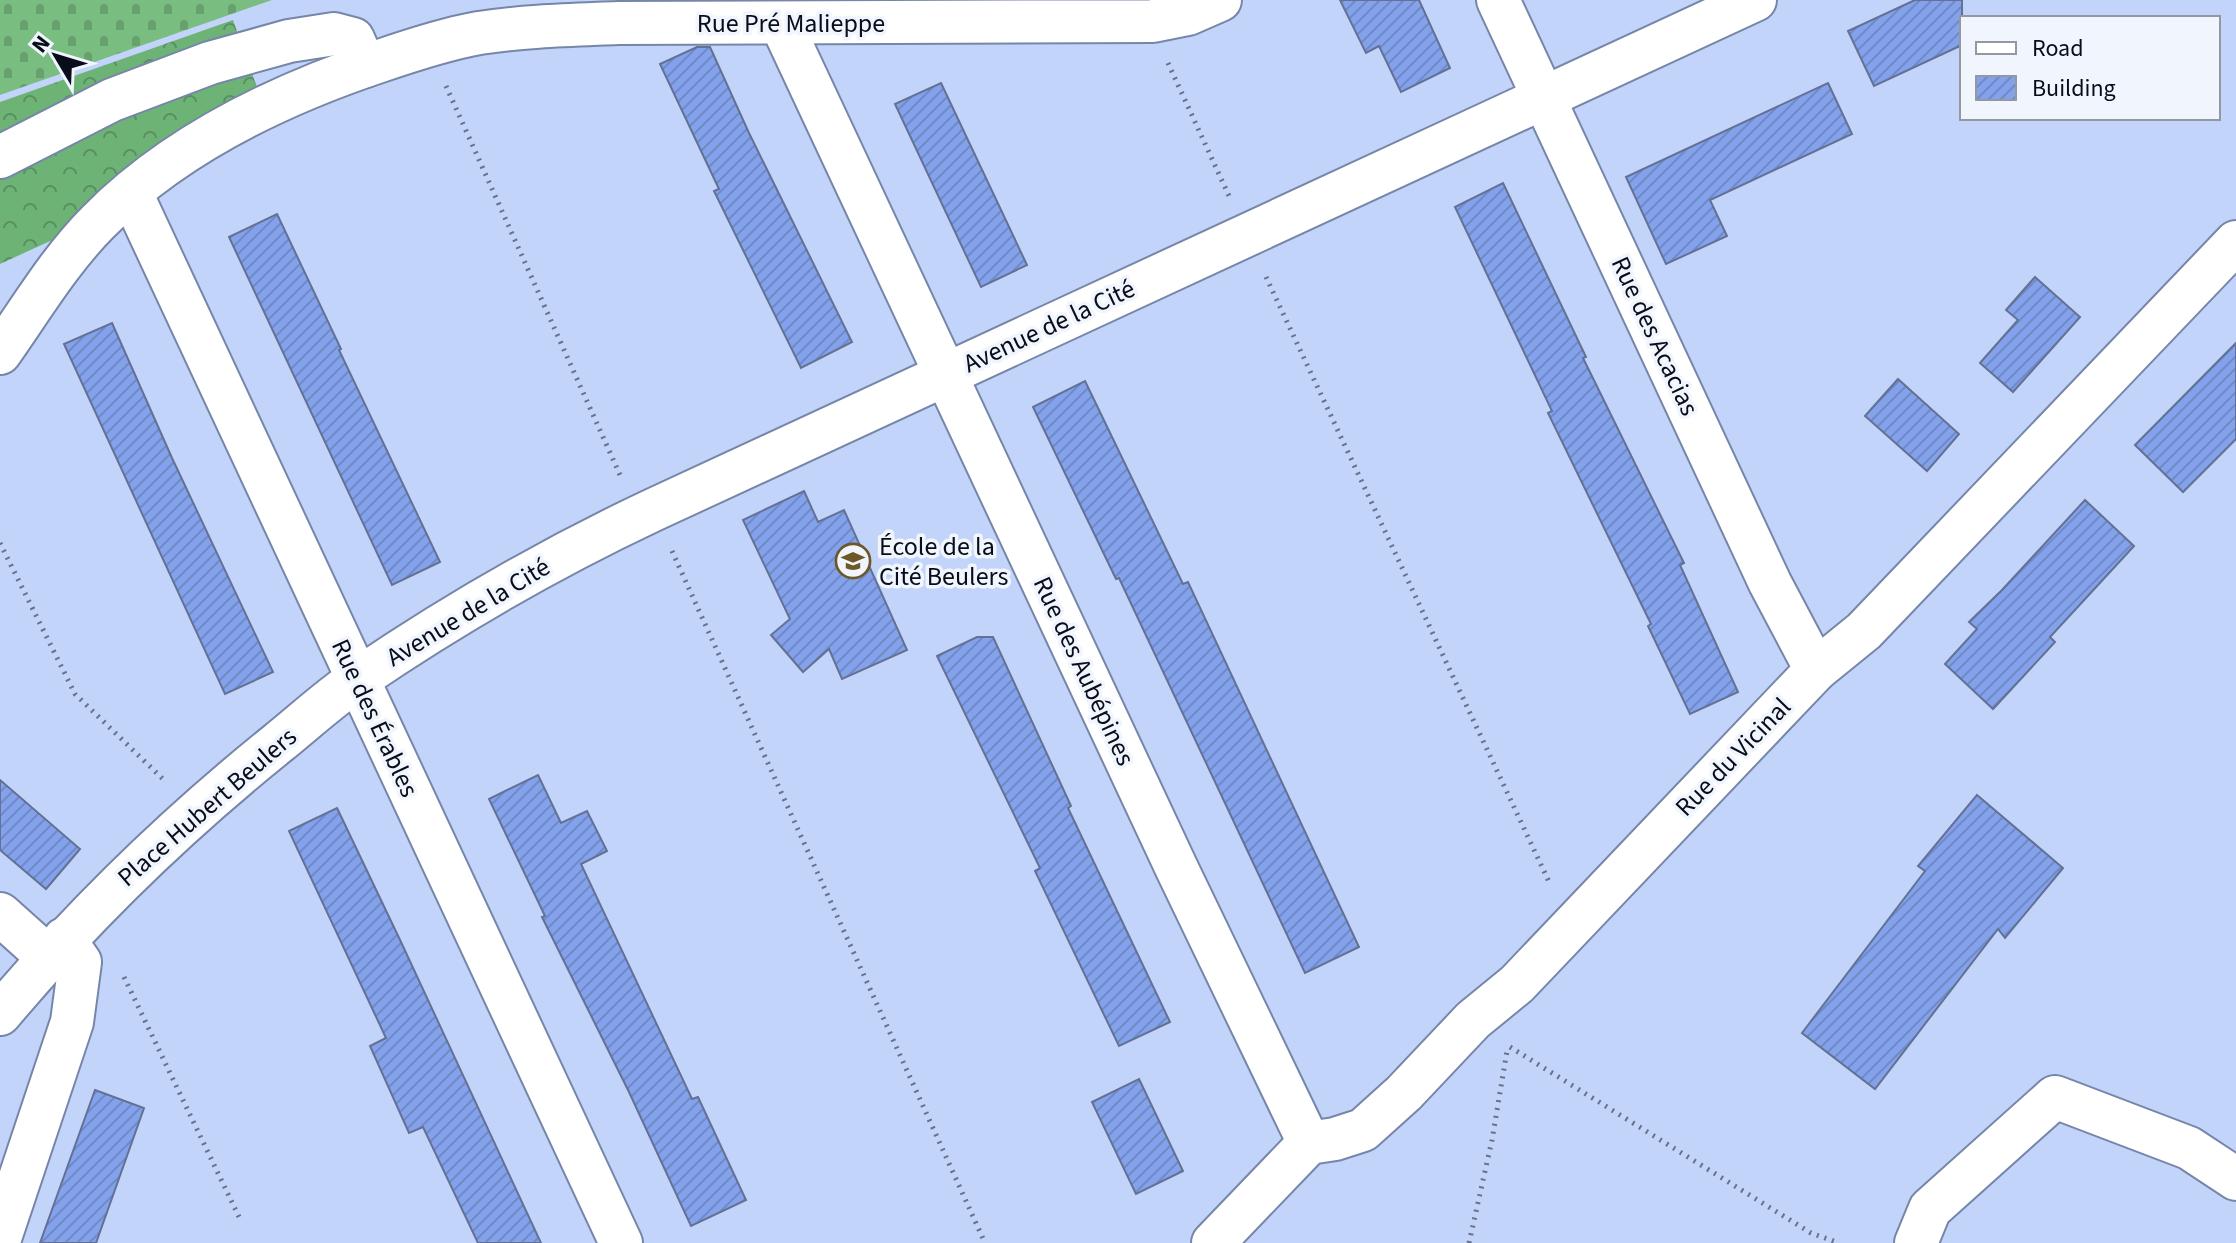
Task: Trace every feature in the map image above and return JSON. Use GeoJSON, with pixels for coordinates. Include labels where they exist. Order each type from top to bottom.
{"type":"FeatureCollection","features":[{"type":"Feature","properties":{"kind":"street","name":"Rue Pré Malieppe"},"geometry":{"type":"LineString","coordinates":[[0,353],[98,222],[188,150],[241,118],[300,91],[428,45],[479,33],[549,26],[1153,21],[1188,14],[1220,0]]}},
{"type":"Feature","properties":{"kind":"street","name":"Rue des Acacias"},"geometry":{"type":"LineString","coordinates":[[1498,0],[1770,583],[1816,670]]}},
{"type":"Feature","properties":{"kind":"street","name":"Avenue de la Cité"},"geometry":{"type":"LineString","coordinates":[[356,680],[513,581],[646,513],[1755,0]]}},
{"type":"Feature","properties":{"kind":"street","name":"Rue des Aubépines"},"geometry":{"type":"LineString","coordinates":[[781,23],[1177,869],[1309,1143]]}},
{"type":"Feature","properties":{"kind":"street"},"geometry":{"type":"LineString","coordinates":[[0,157],[112,100],[210,63],[289,41],[334,34],[353,39],[365,66]]}},
{"type":"Feature","properties":{"kind":"street","name":"Rue des Érables"},"geometry":{"type":"LineString","coordinates":[[131,193],[621,1243]]}},
{"type":"Feature","properties":{"kind":"street","name":"Rue du Vicinal"},"geometry":{"type":"LineString","coordinates":[[1309,1143],[1363,1130],[1404,1093],[1473,1020],[1517,984],[1816,670],[1864,631],[2236,242]]}},
{"type":"Feature","properties":{"kind":"street","name":"Place Hubert Beulers"},"geometry":{"type":"LineString","coordinates":[[0,1014],[64,953],[157,845],[356,680]]}},
{"type":"Feature","properties":{"kind":"street"},"geometry":{"type":"LineString","coordinates":[[0,914],[64,953],[72,1022],[0,1238]]}},
{"type":"Feature","properties":{"kind":"street"},"geometry":{"type":"LineString","coordinates":[[1916,1243],[1930,1209],[2055,1097],[2189,1148],[2236,1179]]}},
{"type":"Feature","properties":{"kind":"street"},"geometry":{"type":"LineString","coordinates":[[1213,1243],[1309,1143]]}},
{"type":"Feature","properties":{"kind":"path"},"geometry":{"type":"LineString","coordinates":[[1153,21],[1159,43],[1246,234],[1570,929]]}},
{"type":"Feature","properties":{"kind":"path"},"geometry":{"type":"LineString","coordinates":[[428,45],[985,1243]]}},
{"type":"Feature","properties":{"kind":"path"},"geometry":{"type":"LineString","coordinates":[[0,543],[75,694],[196,812]]}},
{"type":"Feature","properties":{"kind":"path"},"geometry":{"type":"LineString","coordinates":[[64,953],[110,964],[125,977],[240,1219]]}},
{"type":"Feature","properties":{"kind":"path"},"geometry":{"type":"LineString","coordinates":[[1469,1243],[1492,1140],[1508,1046],[1811,1233],[1839,1243]]}},
{"type":"Feature","properties":{"kind":"green space"},"geometry":{"type":"Polygon","coordinates":[[[0,0],[272,0],[0,95],[0,0]]]}},
{"type":"Feature","properties":{"kind":"green space"},"geometry":{"type":"Polygon","coordinates":[[[233,20],[263,104],[85,225],[0,264],[0,102],[233,20]]]}},
{"type":"Feature","properties":{"kind":"building"},"geometry":{"type":"Polygon","coordinates":[[[1340,0],[1419,0],[1450,68],[1401,92],[1379,46],[1366,53],[1340,0]]]}},
{"type":"Feature","properties":{"kind":"building"},"geometry":{"type":"Polygon","coordinates":[[[1915,0],[1962,0],[1960,46],[1874,86],[1848,31],[1915,0]]]}},
{"type":"Feature","properties":{"kind":"building"},"geometry":{"type":"Polygon","coordinates":[[[697,47],[710,47],[852,342],[801,368],[714,191],[719,189],[660,64],[697,47]]]}},
{"type":"Feature","properties":{"kind":"building"},"geometry":{"type":"Polygon","coordinates":[[[941,83],[1027,265],[981,287],[895,104],[941,83]]]}},
{"type":"Feature","properties":{"kind":"building"},"geometry":{"type":"Polygon","coordinates":[[[1828,83],[1852,134],[1710,200],[1727,236],[1666,264],[1626,177],[1828,83]]]}},
{"type":"Feature","properties":{"kind":"building"},"geometry":{"type":"Polygon","coordinates":[[[1503,183],[1586,357],[1583,358],[1684,563],[1680,565],[1738,692],[1690,714],[1648,626],[1651,624],[1548,413],[1552,411],[1455,207],[1503,183]]]}},
{"type":"Feature","properties":{"kind":"building"},"geometry":{"type":"Polygon","coordinates":[[[277,214],[440,562],[392,585],[229,237],[277,214]]]}},
{"type":"Feature","properties":{"kind":"building"},"geometry":{"type":"Polygon","coordinates":[[[2035,277],[2080,317],[2013,392],[1980,363],[2018,320],[2006,310],[2035,277]]]}},
{"type":"Feature","properties":{"kind":"building"},"geometry":{"type":"Polygon","coordinates":[[[112,323],[273,672],[225,694],[64,344],[112,323]]]}},
{"type":"Feature","properties":{"kind":"building"},"geometry":{"type":"Polygon","coordinates":[[[2236,343],[2236,439],[2183,492],[2135,445],[2236,343]]]}},
{"type":"Feature","properties":{"kind":"building"},"geometry":{"type":"Polygon","coordinates":[[[1898,379],[1959,434],[1927,471],[1865,416],[1898,379]]]}},
{"type":"Feature","properties":{"kind":"building"},"geometry":{"type":"Polygon","coordinates":[[[1085,381],[1183,584],[1188,582],[1359,947],[1305,973],[1119,578],[1116,579],[1033,407],[1085,381]]]}},
{"type":"Feature","properties":{"kind":"building"},"geometry":{"type":"Polygon","coordinates":[[[804,491],[818,522],[844,510],[907,650],[842,679],[829,649],[803,672],[771,635],[790,619],[743,520],[804,491]]]}},
{"type":"Feature","properties":{"kind":"building"},"geometry":{"type":"Polygon","coordinates":[[[2085,500],[2134,546],[2050,637],[2055,642],[1993,709],[1945,664],[1977,629],[1969,622],[2085,500]]]}},
{"type":"Feature","properties":{"kind":"building"},"geometry":{"type":"Polygon","coordinates":[[[977,637],[993,637],[1071,806],[1068,808],[1170,1022],[1119,1046],[1035,871],[1040,868],[937,656],[977,637]]]}},
{"type":"Feature","properties":{"kind":"building"},"geometry":{"type":"Polygon","coordinates":[[[538,775],[561,823],[587,811],[607,851],[581,864],[692,1099],[698,1097],[746,1200],[691,1226],[542,917],[545,916],[489,799],[538,775]]]}},
{"type":"Feature","properties":{"kind":"building"},"geometry":{"type":"Polygon","coordinates":[[[0,780],[80,849],[46,889],[0,850],[0,780]]]}},
{"type":"Feature","properties":{"kind":"building"},"geometry":{"type":"Polygon","coordinates":[[[1977,795],[2063,868],[2005,938],[1998,929],[1875,1089],[1802,1033],[1925,871],[1918,866],[1977,795]]]}},
{"type":"Feature","properties":{"kind":"building"},"geometry":{"type":"Polygon","coordinates":[[[337,808],[541,1243],[478,1243],[423,1127],[409,1133],[370,1046],[386,1038],[289,831],[337,808]]]}},
{"type":"Feature","properties":{"kind":"building"},"geometry":{"type":"Polygon","coordinates":[[[1139,1079],[1183,1171],[1136,1194],[1092,1102],[1139,1079]]]}},
{"type":"Feature","properties":{"kind":"building"},"geometry":{"type":"Polygon","coordinates":[[[95,1090],[144,1108],[96,1243],[40,1243],[95,1090]]]}},
{"type":"Feature","properties":{"kind":"place","name":"École de la Cité Beulers"},"geometry":{"type":"Point","coordinates":[853,561]}}]}
